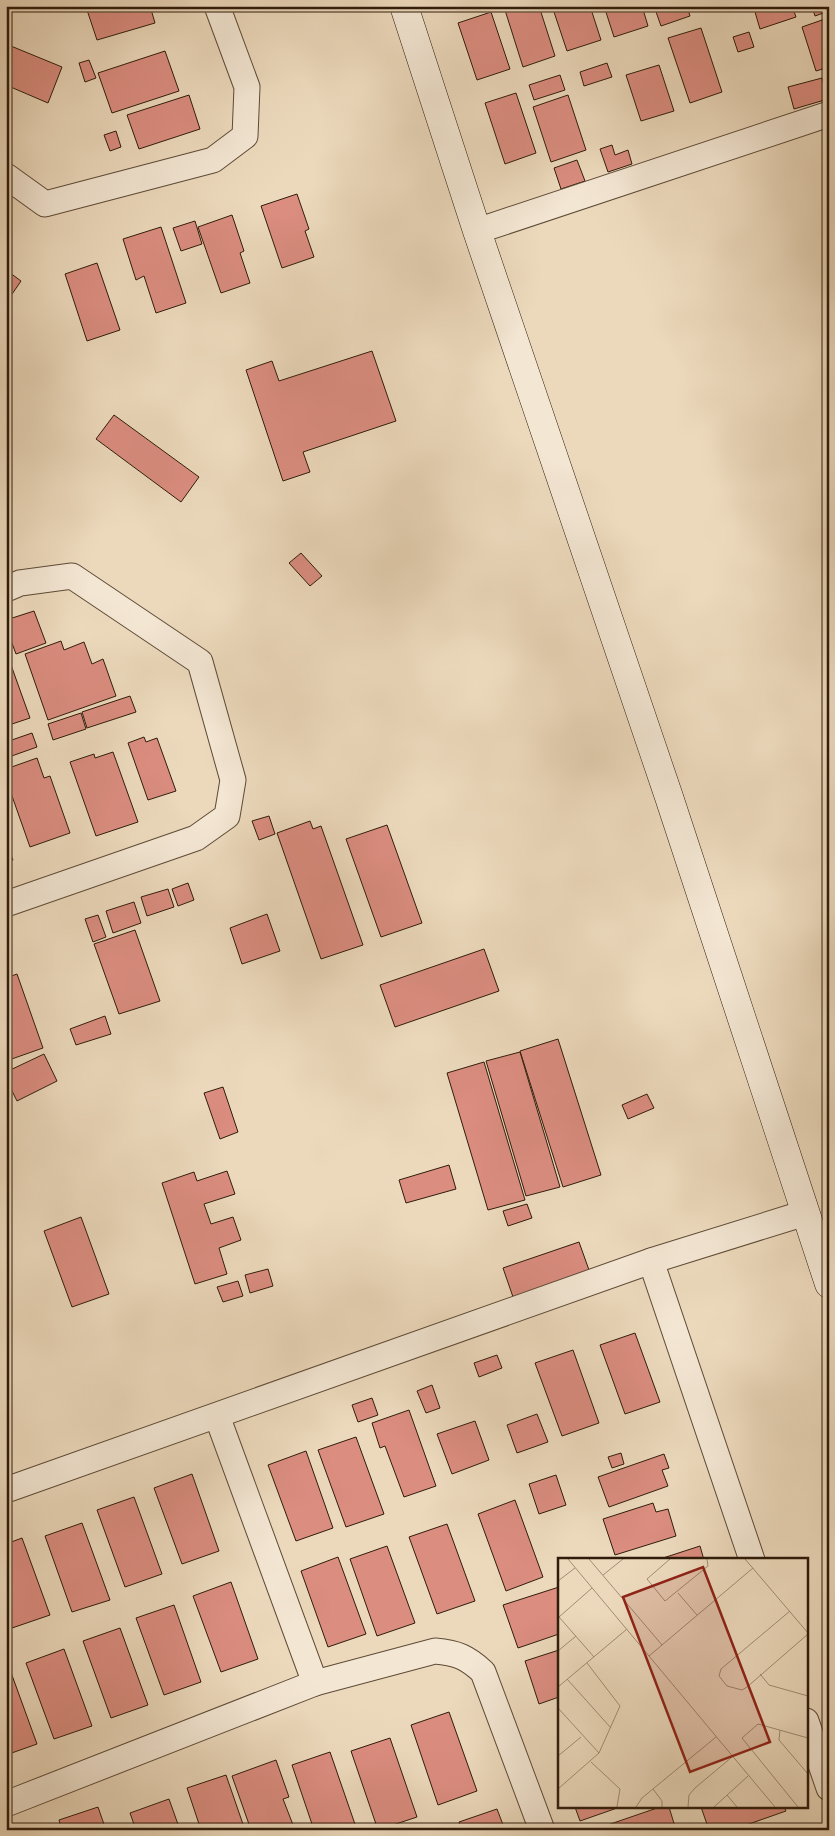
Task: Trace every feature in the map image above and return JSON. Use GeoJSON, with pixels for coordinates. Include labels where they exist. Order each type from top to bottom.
{"type":"FeatureCollection","features":[{"type":"Feature","properties":{"kind":"street"},"geometry":{"type":"LineString","coordinates":[[6,176],[45,204],[213,160],[245,136],[247,87],[217,6]]}},
{"type":"Feature","properties":{"kind":"street"},"geometry":{"type":"LineString","coordinates":[[404,6],[477,231],[669,797],[829,1284]]}},
{"type":"Feature","properties":{"kind":"street"},"geometry":{"type":"LineString","coordinates":[[477,231],[829,114]]}},
{"type":"Feature","properties":{"kind":"street"},"geometry":{"type":"LineString","coordinates":[[6,589],[20,583],[72,576],[200,662],[233,780],[226,816],[196,838],[6,904]]}},
{"type":"Feature","properties":{"kind":"street"},"geometry":{"type":"LineString","coordinates":[[6,1490],[651,1261],[805,1213]]}},
{"type":"Feature","properties":{"kind":"street"},"geometry":{"type":"LineString","coordinates":[[651,1261],[751,1558]]}},
{"type":"Feature","properties":{"kind":"street"},"geometry":{"type":"LineString","coordinates":[[217,1416],[314,1683]]}},
{"type":"Feature","properties":{"kind":"street"},"geometry":{"type":"LineString","coordinates":[[6,1804],[314,1683],[435,1651],[450,1652],[469,1659],[483,1672],[542,1830]]}},
{"type":"Feature","properties":{"kind":"street"},"geometry":{"type":"LineString","coordinates":[[808,1727],[829,1788]]}},
{"type":"Feature","properties":{"kind":"building"},"geometry":{"type":"Polygon","coordinates":[[[99,6],[150,6],[155,23],[97,40],[87,10],[99,6]]]}},
{"type":"Feature","properties":{"kind":"building"},"geometry":{"type":"Polygon","coordinates":[[[539,6],[555,56],[523,67],[504,7],[539,6]]]}},
{"type":"Feature","properties":{"kind":"building"},"geometry":{"type":"Polygon","coordinates":[[[552,6],[590,6],[601,40],[567,51],[552,6]]]}},
{"type":"Feature","properties":{"kind":"building"},"geometry":{"type":"Polygon","coordinates":[[[604,6],[642,6],[648,26],[614,37],[604,6]]]}},
{"type":"Feature","properties":{"kind":"building"},"geometry":{"type":"Polygon","coordinates":[[[654,6],[687,6],[690,16],[661,26],[654,6]]]}},
{"type":"Feature","properties":{"kind":"building"},"geometry":{"type":"Polygon","coordinates":[[[772,6],[792,6],[796,17],[760,29],[755,12],[772,6]]]}},
{"type":"Feature","properties":{"kind":"building"},"geometry":{"type":"Polygon","coordinates":[[[812,6],[829,6],[829,11],[815,16],[812,6]]]}},
{"type":"Feature","properties":{"kind":"building"},"geometry":{"type":"Polygon","coordinates":[[[491,12],[510,69],[477,80],[458,23],[491,12]]]}},
{"type":"Feature","properties":{"kind":"building"},"geometry":{"type":"Polygon","coordinates":[[[825,19],[829,31],[829,67],[816,71],[802,27],[825,19]]]}},
{"type":"Feature","properties":{"kind":"building"},"geometry":{"type":"Polygon","coordinates":[[[701,28],[722,92],[690,103],[668,38],[701,28]]]}},
{"type":"Feature","properties":{"kind":"building"},"geometry":{"type":"Polygon","coordinates":[[[749,32],[754,47],[738,52],[733,37],[749,32]]]}},
{"type":"Feature","properties":{"kind":"building"},"geometry":{"type":"Polygon","coordinates":[[[6,44],[62,67],[48,103],[6,85],[6,44]]]}},
{"type":"Feature","properties":{"kind":"building"},"geometry":{"type":"Polygon","coordinates":[[[165,51],[179,91],[112,113],[98,73],[165,51]]]}},
{"type":"Feature","properties":{"kind":"building"},"geometry":{"type":"Polygon","coordinates":[[[89,60],[96,78],[85,82],[79,63],[89,60]]]}},
{"type":"Feature","properties":{"kind":"building"},"geometry":{"type":"Polygon","coordinates":[[[607,63],[612,77],[584,86],[580,72],[607,63]]]}},
{"type":"Feature","properties":{"kind":"building"},"geometry":{"type":"Polygon","coordinates":[[[659,65],[674,111],[641,121],[626,75],[659,65]]]}},
{"type":"Feature","properties":{"kind":"building"},"geometry":{"type":"Polygon","coordinates":[[[560,75],[565,90],[534,100],[529,85],[560,75]]]}},
{"type":"Feature","properties":{"kind":"building"},"geometry":{"type":"Polygon","coordinates":[[[822,78],[828,99],[794,109],[788,87],[822,78]]]}},
{"type":"Feature","properties":{"kind":"building"},"geometry":{"type":"Polygon","coordinates":[[[516,93],[536,153],[505,164],[485,103],[516,93]]]}},
{"type":"Feature","properties":{"kind":"building"},"geometry":{"type":"Polygon","coordinates":[[[189,95],[200,129],[139,149],[127,115],[189,95]]]}},
{"type":"Feature","properties":{"kind":"building"},"geometry":{"type":"Polygon","coordinates":[[[568,95],[586,150],[551,162],[533,107],[568,95]]]}},
{"type":"Feature","properties":{"kind":"building"},"geometry":{"type":"Polygon","coordinates":[[[116,131],[121,147],[110,151],[104,135],[116,131]]]}},
{"type":"Feature","properties":{"kind":"building"},"geometry":{"type":"Polygon","coordinates":[[[612,145],[615,155],[628,150],[632,164],[608,172],[600,149],[612,145]]]}},
{"type":"Feature","properties":{"kind":"building"},"geometry":{"type":"Polygon","coordinates":[[[577,160],[585,181],[561,189],[554,168],[577,160]]]}},
{"type":"Feature","properties":{"kind":"building"},"geometry":{"type":"Polygon","coordinates":[[[297,194],[309,229],[305,231],[314,257],[282,268],[261,206],[297,194]]]}},
{"type":"Feature","properties":{"kind":"building"},"geometry":{"type":"Polygon","coordinates":[[[232,215],[244,251],[240,253],[250,283],[221,293],[198,227],[232,215]]]}},
{"type":"Feature","properties":{"kind":"building"},"geometry":{"type":"Polygon","coordinates":[[[195,221],[202,244],[181,251],[173,228],[195,221]]]}},
{"type":"Feature","properties":{"kind":"building"},"geometry":{"type":"Polygon","coordinates":[[[161,227],[186,303],[156,313],[144,276],[136,280],[123,239],[161,227]]]}},
{"type":"Feature","properties":{"kind":"building"},"geometry":{"type":"Polygon","coordinates":[[[97,263],[120,330],[87,341],[65,274],[97,263]]]}},
{"type":"Feature","properties":{"kind":"building"},"geometry":{"type":"Polygon","coordinates":[[[6,270],[21,281],[6,303],[6,270]]]}},
{"type":"Feature","properties":{"kind":"building"},"geometry":{"type":"Polygon","coordinates":[[[372,351],[396,421],[303,452],[310,472],[283,481],[246,370],[272,361],[279,381],[372,351]]]}},
{"type":"Feature","properties":{"kind":"building"},"geometry":{"type":"Polygon","coordinates":[[[114,415],[199,477],[181,502],[96,439],[114,415]]]}},
{"type":"Feature","properties":{"kind":"building"},"geometry":{"type":"Polygon","coordinates":[[[301,553],[322,576],[310,586],[289,563],[301,553]]]}},
{"type":"Feature","properties":{"kind":"building"},"geometry":{"type":"Polygon","coordinates":[[[34,611],[46,643],[16,654],[6,627],[6,620],[34,611]]]}},
{"type":"Feature","properties":{"kind":"building"},"geometry":{"type":"Polygon","coordinates":[[[61,641],[64,650],[84,642],[92,664],[103,659],[116,696],[48,720],[25,654],[61,641]]]}},
{"type":"Feature","properties":{"kind":"building"},"geometry":{"type":"Polygon","coordinates":[[[6,651],[30,718],[6,726],[6,651]]]}},
{"type":"Feature","properties":{"kind":"building"},"geometry":{"type":"Polygon","coordinates":[[[130,696],[136,712],[87,728],[82,712],[130,696]]]}},
{"type":"Feature","properties":{"kind":"building"},"geometry":{"type":"Polygon","coordinates":[[[81,713],[86,729],[53,740],[48,724],[81,713]]]}},
{"type":"Feature","properties":{"kind":"building"},"geometry":{"type":"Polygon","coordinates":[[[32,733],[37,747],[6,758],[6,742],[32,733]]]}},
{"type":"Feature","properties":{"kind":"building"},"geometry":{"type":"Polygon","coordinates":[[[144,737],[146,742],[157,738],[176,791],[148,800],[128,743],[144,737]]]}},
{"type":"Feature","properties":{"kind":"building"},"geometry":{"type":"Polygon","coordinates":[[[113,752],[138,822],[96,836],[70,762],[94,754],[95,758],[113,752]]]}},
{"type":"Feature","properties":{"kind":"building"},"geometry":{"type":"Polygon","coordinates":[[[37,758],[44,778],[50,776],[70,833],[30,847],[6,779],[6,769],[37,758]]]}},
{"type":"Feature","properties":{"kind":"building"},"geometry":{"type":"Polygon","coordinates":[[[269,816],[275,834],[259,840],[252,821],[269,816]]]}},
{"type":"Feature","properties":{"kind":"building"},"geometry":{"type":"Polygon","coordinates":[[[310,821],[313,829],[321,826],[363,945],[321,959],[277,833],[310,821]]]}},
{"type":"Feature","properties":{"kind":"building"},"geometry":{"type":"Polygon","coordinates":[[[387,825],[422,923],[381,937],[346,839],[387,825]]]}},
{"type":"Feature","properties":{"kind":"building"},"geometry":{"type":"Polygon","coordinates":[[[6,842],[13,860],[6,863],[6,842]]]}},
{"type":"Feature","properties":{"kind":"building"},"geometry":{"type":"Polygon","coordinates":[[[188,883],[194,900],[178,906],[172,889],[188,883]]]}},
{"type":"Feature","properties":{"kind":"building"},"geometry":{"type":"Polygon","coordinates":[[[168,889],[174,907],[147,916],[141,897],[168,889]]]}},
{"type":"Feature","properties":{"kind":"building"},"geometry":{"type":"Polygon","coordinates":[[[134,902],[141,923],[113,933],[106,911],[134,902]]]}},
{"type":"Feature","properties":{"kind":"building"},"geometry":{"type":"Polygon","coordinates":[[[267,914],[280,951],[242,964],[230,928],[267,914]]]}},
{"type":"Feature","properties":{"kind":"building"},"geometry":{"type":"Polygon","coordinates":[[[98,915],[106,937],[93,942],[85,919],[98,915]]]}},
{"type":"Feature","properties":{"kind":"building"},"geometry":{"type":"Polygon","coordinates":[[[135,930],[160,1001],[119,1014],[94,944],[135,930]]]}},
{"type":"Feature","properties":{"kind":"building"},"geometry":{"type":"Polygon","coordinates":[[[484,949],[499,991],[395,1027],[380,985],[484,949]]]}},
{"type":"Feature","properties":{"kind":"building"},"geometry":{"type":"Polygon","coordinates":[[[17,974],[43,1048],[6,1061],[6,978],[17,974]]]}},
{"type":"Feature","properties":{"kind":"building"},"geometry":{"type":"Polygon","coordinates":[[[105,1016],[111,1034],[76,1045],[70,1029],[105,1016]]]}},
{"type":"Feature","properties":{"kind":"building"},"geometry":{"type":"Polygon","coordinates":[[[558,1039],[601,1175],[563,1187],[520,1051],[558,1039]]]}},
{"type":"Feature","properties":{"kind":"building"},"geometry":{"type":"Polygon","coordinates":[[[520,1052],[560,1187],[526,1196],[486,1061],[520,1052]]]}},
{"type":"Feature","properties":{"kind":"building"},"geometry":{"type":"Polygon","coordinates":[[[44,1054],[57,1081],[17,1101],[6,1079],[6,1072],[44,1054]]]}},
{"type":"Feature","properties":{"kind":"building"},"geometry":{"type":"Polygon","coordinates":[[[484,1062],[525,1200],[488,1210],[447,1073],[484,1062]]]}},
{"type":"Feature","properties":{"kind":"building"},"geometry":{"type":"Polygon","coordinates":[[[223,1087],[238,1132],[220,1139],[204,1093],[223,1087]]]}},
{"type":"Feature","properties":{"kind":"building"},"geometry":{"type":"Polygon","coordinates":[[[647,1094],[654,1108],[628,1119],[622,1105],[647,1094]]]}},
{"type":"Feature","properties":{"kind":"building"},"geometry":{"type":"Polygon","coordinates":[[[449,1165],[456,1189],[406,1203],[399,1180],[449,1165]]]}},
{"type":"Feature","properties":{"kind":"building"},"geometry":{"type":"Polygon","coordinates":[[[227,1171],[235,1194],[204,1204],[211,1224],[233,1217],[241,1240],[219,1248],[227,1274],[195,1284],[162,1183],[194,1172],[197,1181],[227,1171]]]}},
{"type":"Feature","properties":{"kind":"building"},"geometry":{"type":"Polygon","coordinates":[[[527,1204],[532,1218],[508,1226],[503,1211],[527,1204]]]}},
{"type":"Feature","properties":{"kind":"building"},"geometry":{"type":"Polygon","coordinates":[[[81,1217],[109,1294],[72,1307],[44,1231],[81,1217]]]}},
{"type":"Feature","properties":{"kind":"building"},"geometry":{"type":"Polygon","coordinates":[[[579,1242],[589,1270],[513,1297],[503,1268],[579,1242]]]}},
{"type":"Feature","properties":{"kind":"building"},"geometry":{"type":"Polygon","coordinates":[[[268,1269],[273,1286],[250,1293],[245,1275],[268,1269]]]}},
{"type":"Feature","properties":{"kind":"building"},"geometry":{"type":"Polygon","coordinates":[[[238,1281],[243,1296],[223,1302],[217,1287],[238,1281]]]}},
{"type":"Feature","properties":{"kind":"building"},"geometry":{"type":"Polygon","coordinates":[[[635,1333],[660,1402],[625,1414],[600,1345],[635,1333]]]}},
{"type":"Feature","properties":{"kind":"building"},"geometry":{"type":"Polygon","coordinates":[[[573,1350],[599,1423],[562,1436],[535,1363],[573,1350]]]}},
{"type":"Feature","properties":{"kind":"building"},"geometry":{"type":"Polygon","coordinates":[[[497,1355],[502,1368],[479,1377],[474,1363],[497,1355]]]}},
{"type":"Feature","properties":{"kind":"building"},"geometry":{"type":"Polygon","coordinates":[[[432,1385],[440,1408],[426,1413],[417,1391],[432,1385]]]}},
{"type":"Feature","properties":{"kind":"building"},"geometry":{"type":"Polygon","coordinates":[[[372,1398],[378,1415],[358,1422],[352,1405],[372,1398]]]}},
{"type":"Feature","properties":{"kind":"building"},"geometry":{"type":"Polygon","coordinates":[[[409,1410],[436,1486],[404,1497],[385,1446],[380,1448],[372,1423],[409,1410]]]}},
{"type":"Feature","properties":{"kind":"building"},"geometry":{"type":"Polygon","coordinates":[[[537,1414],[548,1442],[517,1453],[507,1425],[537,1414]]]}},
{"type":"Feature","properties":{"kind":"building"},"geometry":{"type":"Polygon","coordinates":[[[475,1421],[489,1460],[452,1474],[437,1434],[475,1421]]]}},
{"type":"Feature","properties":{"kind":"building"},"geometry":{"type":"Polygon","coordinates":[[[356,1437],[384,1514],[346,1527],[318,1450],[356,1437]]]}},
{"type":"Feature","properties":{"kind":"building"},"geometry":{"type":"Polygon","coordinates":[[[306,1451],[333,1528],[296,1541],[268,1465],[306,1451]]]}},
{"type":"Feature","properties":{"kind":"building"},"geometry":{"type":"Polygon","coordinates":[[[621,1453],[624,1464],[612,1468],[608,1457],[621,1453]]]}},
{"type":"Feature","properties":{"kind":"building"},"geometry":{"type":"Polygon","coordinates":[[[664,1454],[669,1468],[662,1470],[668,1486],[609,1507],[598,1477],[664,1454]]]}},
{"type":"Feature","properties":{"kind":"building"},"geometry":{"type":"Polygon","coordinates":[[[192,1474],[219,1551],[182,1564],[154,1488],[192,1474]]]}},
{"type":"Feature","properties":{"kind":"building"},"geometry":{"type":"Polygon","coordinates":[[[556,1475],[566,1505],[539,1514],[529,1484],[556,1475]]]}},
{"type":"Feature","properties":{"kind":"building"},"geometry":{"type":"Polygon","coordinates":[[[134,1497],[162,1574],[125,1587],[97,1510],[134,1497]]]}},
{"type":"Feature","properties":{"kind":"building"},"geometry":{"type":"Polygon","coordinates":[[[515,1500],[543,1577],[506,1591],[478,1514],[515,1500]]]}},
{"type":"Feature","properties":{"kind":"building"},"geometry":{"type":"Polygon","coordinates":[[[653,1503],[656,1512],[668,1509],[676,1536],[615,1555],[603,1519],[653,1503]]]}},
{"type":"Feature","properties":{"kind":"building"},"geometry":{"type":"Polygon","coordinates":[[[82,1523],[110,1600],[72,1612],[45,1536],[82,1523]]]}},
{"type":"Feature","properties":{"kind":"building"},"geometry":{"type":"Polygon","coordinates":[[[447,1524],[475,1601],[437,1614],[409,1537],[447,1524]]]}},
{"type":"Feature","properties":{"kind":"building"},"geometry":{"type":"Polygon","coordinates":[[[22,1538],[50,1615],[12,1628],[6,1611],[6,1544],[22,1538]]]}},
{"type":"Feature","properties":{"kind":"building"},"geometry":{"type":"Polygon","coordinates":[[[387,1546],[415,1623],[377,1636],[350,1559],[387,1546]]]}},
{"type":"Feature","properties":{"kind":"building"},"geometry":{"type":"Polygon","coordinates":[[[700,1546],[703,1558],[663,1558],[700,1546]]]}},
{"type":"Feature","properties":{"kind":"building"},"geometry":{"type":"Polygon","coordinates":[[[338,1557],[366,1634],[328,1647],[301,1571],[338,1557]]]}},
{"type":"Feature","properties":{"kind":"building"},"geometry":{"type":"Polygon","coordinates":[[[231,1582],[258,1659],[221,1672],[193,1596],[231,1582]]]}},
{"type":"Feature","properties":{"kind":"building"},"geometry":{"type":"Polygon","coordinates":[[[558,1587],[558,1634],[518,1648],[503,1605],[558,1587]]]}},
{"type":"Feature","properties":{"kind":"building"},"geometry":{"type":"Polygon","coordinates":[[[174,1605],[201,1682],[164,1695],[136,1618],[174,1605]]]}},
{"type":"Feature","properties":{"kind":"building"},"geometry":{"type":"Polygon","coordinates":[[[120,1628],[148,1705],[111,1718],[83,1641],[120,1628]]]}},
{"type":"Feature","properties":{"kind":"building"},"geometry":{"type":"Polygon","coordinates":[[[64,1649],[92,1726],[54,1739],[26,1663],[64,1649]]]}},
{"type":"Feature","properties":{"kind":"building"},"geometry":{"type":"Polygon","coordinates":[[[558,1650],[558,1697],[539,1704],[525,1661],[558,1650]]]}},
{"type":"Feature","properties":{"kind":"building"},"geometry":{"type":"Polygon","coordinates":[[[9,1667],[37,1744],[6,1755],[6,1668],[9,1667]]]}},
{"type":"Feature","properties":{"kind":"building"},"geometry":{"type":"Polygon","coordinates":[[[449,1712],[477,1791],[438,1805],[411,1725],[449,1712]]]}},
{"type":"Feature","properties":{"kind":"building"},"geometry":{"type":"Polygon","coordinates":[[[390,1738],[417,1817],[378,1830],[351,1751],[390,1738]]]}},
{"type":"Feature","properties":{"kind":"building"},"geometry":{"type":"Polygon","coordinates":[[[330,1752],[357,1830],[314,1830],[292,1765],[330,1752]]]}},
{"type":"Feature","properties":{"kind":"building"},"geometry":{"type":"Polygon","coordinates":[[[276,1760],[289,1797],[283,1799],[295,1830],[251,1830],[232,1776],[276,1760]]]}},
{"type":"Feature","properties":{"kind":"building"},"geometry":{"type":"Polygon","coordinates":[[[226,1775],[245,1830],[201,1830],[187,1788],[226,1775]]]}},
{"type":"Feature","properties":{"kind":"building"},"geometry":{"type":"Polygon","coordinates":[[[169,1799],[180,1830],[136,1830],[130,1813],[169,1799]]]}},
{"type":"Feature","properties":{"kind":"building"},"geometry":{"type":"Polygon","coordinates":[[[98,1807],[106,1830],[62,1830],[59,1820],[98,1807]]]}},
{"type":"Feature","properties":{"kind":"building"},"geometry":{"type":"Polygon","coordinates":[[[575,1808],[617,1808],[580,1821],[575,1808]]]}},
{"type":"Feature","properties":{"kind":"building"},"geometry":{"type":"Polygon","coordinates":[[[657,1808],[669,1808],[676,1830],[593,1830],[657,1808]]]}},
{"type":"Feature","properties":{"kind":"building"},"geometry":{"type":"Polygon","coordinates":[[[701,1808],[784,1808],[786,1811],[732,1830],[709,1830],[701,1808]]]}},
{"type":"Feature","properties":{"kind":"building"},"geometry":{"type":"Polygon","coordinates":[[[497,1809],[505,1830],[461,1830],[459,1822],[497,1809]]]}}]}
